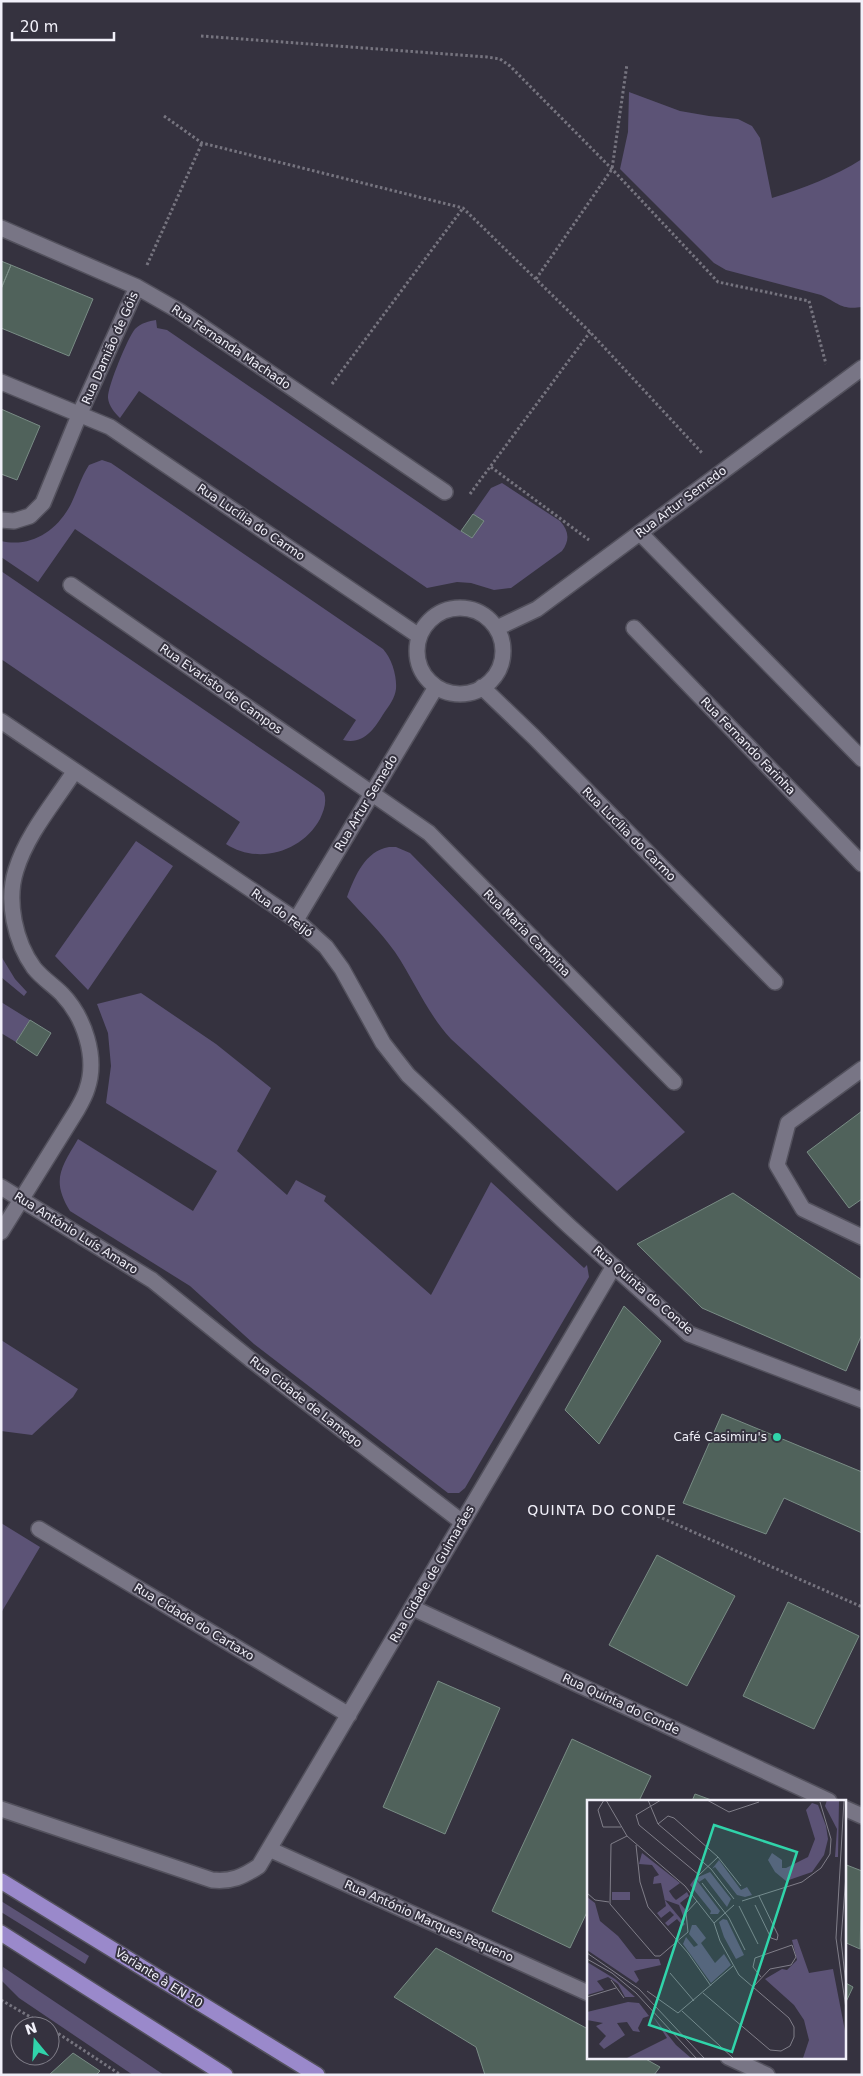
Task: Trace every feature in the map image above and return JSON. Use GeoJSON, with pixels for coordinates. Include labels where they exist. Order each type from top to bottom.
{"type":"FeatureCollection","features":[{"type":"Feature","properties":{"kind":"main road","name":"Variante à EN 10"},"geometry":{"type":"LineString","coordinates":[[1,1881],[317,2075]]}},
{"type":"Feature","properties":{"kind":"main road"},"geometry":{"type":"LineString","coordinates":[[1,1933],[225,2075]]}},
{"type":"Feature","properties":{"kind":"street","name":"Rua Fernanda Machado"},"geometry":{"type":"LineString","coordinates":[[1,228],[137,287],[179,311],[445,492]]}},
{"type":"Feature","properties":{"kind":"street","name":"Rua Damião de Góis"},"geometry":{"type":"LineString","coordinates":[[1,382],[80,413],[137,287]]}},
{"type":"Feature","properties":{"kind":"street","name":"Rua Artur Semedo"},"geometry":{"type":"LineString","coordinates":[[497,628],[537,609],[862,368]]}},
{"type":"Feature","properties":{"kind":"street"},"geometry":{"type":"LineString","coordinates":[[1,520],[14,521],[30,516],[42,503],[80,413]]}},
{"type":"Feature","properties":{"kind":"street","name":"Rua Lucília do Carmo"},"geometry":{"type":"LineString","coordinates":[[80,413],[110,427],[419,636]]}},
{"type":"Feature","properties":{"kind":"street"},"geometry":{"type":"LineString","coordinates":[[640,532],[862,760]]}},
{"type":"Feature","properties":{"kind":"street","name":"Rua Evaristo de Campos"},"geometry":{"type":"LineString","coordinates":[[71,585],[372,793]]}},
{"type":"Feature","properties":{"kind":"street"},"geometry":{"type":"LineString","coordinates":[[455,608],[475,610],[491,621],[497,628],[503,647],[500,665],[490,682],[482,688],[473,692],[454,694],[436,687],[422,673],[417,645],[419,636],[424,627],[437,614],[455,608]]}},
{"type":"Feature","properties":{"kind":"street","name":"Rua Fernando Farinha"},"geometry":{"type":"LineString","coordinates":[[634,628],[862,864]]}},
{"type":"Feature","properties":{"kind":"street","name":"Rua Artur Semedo"},"geometry":{"type":"LineString","coordinates":[[296,920],[436,687]]}},
{"type":"Feature","properties":{"kind":"street","name":"Rua Lucília do Carmo"},"geometry":{"type":"LineString","coordinates":[[482,688],[534,737],[775,982]]}},
{"type":"Feature","properties":{"kind":"street","name":"Rua do Feijó"},"geometry":{"type":"LineString","coordinates":[[1,721],[296,920],[326,947],[342,970],[382,1043],[408,1075],[569,1226]]}},
{"type":"Feature","properties":{"kind":"street"},"geometry":{"type":"LineString","coordinates":[[1,1232],[77,1110],[88,1088],[91,1067],[89,1045],[84,1028],[62,995],[34,968],[24,952],[13,913],[12,892],[16,871],[22,855],[74,772]]}},
{"type":"Feature","properties":{"kind":"street","name":"Rua Maria Campina"},"geometry":{"type":"LineString","coordinates":[[372,793],[429,833],[674,1082]]}},
{"type":"Feature","properties":{"kind":"street"},"geometry":{"type":"LineString","coordinates":[[862,1069],[788,1123],[777,1165],[803,1210],[862,1237]]}},
{"type":"Feature","properties":{"kind":"street","name":"Rua António Luís Amaro"},"geometry":{"type":"LineString","coordinates":[[1,1187],[152,1280]]}},
{"type":"Feature","properties":{"kind":"street","name":"Rua Quinta do Conde"},"geometry":{"type":"LineString","coordinates":[[569,1226],[689,1334],[861,1398]]}},
{"type":"Feature","properties":{"kind":"street","name":"Rua Cidade de Guimarães"},"geometry":{"type":"LineString","coordinates":[[1,1810],[212,1880],[227,1882],[243,1877],[259,1866],[614,1266]]}},
{"type":"Feature","properties":{"kind":"street","name":"Rua Cidade de Lamego"},"geometry":{"type":"LineString","coordinates":[[152,1280],[250,1359],[462,1522]]}},
{"type":"Feature","properties":{"kind":"street","name":"Rua Cidade do Cartaxo"},"geometry":{"type":"LineString","coordinates":[[38,1529],[349,1715]]}},
{"type":"Feature","properties":{"kind":"street","name":"Rua Quinta do Conde"},"geometry":{"type":"LineString","coordinates":[[413,1608],[827,1800]]}},
{"type":"Feature","properties":{"kind":"street"},"geometry":{"type":"LineString","coordinates":[[846,1809],[862,1816]]}},
{"type":"Feature","properties":{"kind":"street","name":"Rua António Marques Pequeno"},"geometry":{"type":"LineString","coordinates":[[269,1849],[587,1994]]}},
{"type":"Feature","properties":{"kind":"street"},"geometry":{"type":"LineString","coordinates":[[730,2058],[767,2075]]}},
{"type":"Feature","properties":{"kind":"path"},"geometry":{"type":"LineString","coordinates":[[201,36],[487,56],[500,59],[510,66],[612,169],[718,282],[809,302],[833,389]]}},
{"type":"Feature","properties":{"kind":"path"},"geometry":{"type":"LineString","coordinates":[[536,279],[612,169],[627,64]]}},
{"type":"Feature","properties":{"kind":"path"},"geometry":{"type":"LineString","coordinates":[[164,116],[202,143],[463,208],[590,332],[720,472]]}},
{"type":"Feature","properties":{"kind":"path"},"geometry":{"type":"LineString","coordinates":[[137,287],[202,143]]}},
{"type":"Feature","properties":{"kind":"path"},"geometry":{"type":"LineString","coordinates":[[317,405],[463,208]]}},
{"type":"Feature","properties":{"kind":"path"},"geometry":{"type":"LineString","coordinates":[[445,492],[459,498],[469,495],[590,332]]}},
{"type":"Feature","properties":{"kind":"path"},"geometry":{"type":"LineString","coordinates":[[491,467],[610,555]]}},
{"type":"Feature","properties":{"kind":"path"},"geometry":{"type":"LineString","coordinates":[[653,1514],[862,1606]]}},
{"type":"Feature","properties":{"kind":"path"},"geometry":{"type":"LineString","coordinates":[[1,2000],[29,2016]]}},
{"type":"Feature","properties":{"kind":"path"},"geometry":{"type":"LineString","coordinates":[[60,2035],[121,2075]]}},
{"type":"Feature","properties":{"kind":"shaded area"},"geometry":{"type":"Polygon","coordinates":[[[629,92],[680,111],[738,119],[752,126],[760,138],[772,198],[819,182],[862,159],[862,307],[844,307],[821,295],[726,270],[714,263],[620,169],[628,132],[629,92]]]}},
{"type":"Feature","properties":{"kind":"shaded area"},"geometry":{"type":"Polygon","coordinates":[[[156,320],[157,328],[167,330],[459,530],[461,531],[491,488],[502,483],[560,521],[567,532],[565,547],[511,588],[494,590],[471,583],[457,582],[427,588],[139,391],[120,418],[109,404],[108,398],[118,363],[135,329],[140,325],[156,320]]]}},
{"type":"Feature","properties":{"kind":"shaded area"},"geometry":{"type":"Polygon","coordinates":[[[102,460],[111,463],[383,649],[393,668],[396,679],[395,692],[388,708],[368,734],[357,740],[343,740],[356,720],[75,529],[38,582],[1,557],[1,541],[23,542],[42,535],[51,529],[65,514],[71,504],[89,465],[102,460]]]}},
{"type":"Feature","properties":{"kind":"shaded area"},"geometry":{"type":"Polygon","coordinates":[[[1,571],[320,789],[324,793],[325,806],[320,819],[312,830],[302,840],[278,852],[252,854],[226,844],[240,822],[1,659],[1,571]]]}},
{"type":"Feature","properties":{"kind":"shaded area"},"geometry":{"type":"Polygon","coordinates":[[[136,841],[173,866],[88,990],[55,956],[136,841]]]}},
{"type":"Feature","properties":{"kind":"shaded area"},"geometry":{"type":"Polygon","coordinates":[[[396,847],[410,853],[685,1132],[617,1191],[451,1039],[428,1008],[395,952],[347,897],[357,873],[367,859],[381,849],[396,847]]]}},
{"type":"Feature","properties":{"kind":"shaded area"},"geometry":{"type":"Polygon","coordinates":[[[1,956],[15,979],[27,992],[24,996],[1,977],[1,956]]]}},
{"type":"Feature","properties":{"kind":"shaded area"},"geometry":{"type":"Polygon","coordinates":[[[141,993],[216,1044],[271,1088],[237,1151],[287,1195],[296,1180],[326,1196],[324,1201],[431,1295],[491,1182],[584,1268],[587,1265],[589,1277],[465,1488],[459,1493],[448,1493],[254,1344],[190,1286],[70,1211],[61,1191],[60,1174],[78,1139],[193,1211],[217,1171],[106,1103],[111,1066],[108,1033],[97,1004],[141,993]]]}},
{"type":"Feature","properties":{"kind":"shaded area"},"geometry":{"type":"Polygon","coordinates":[[[1,1002],[30,1020],[16,1042],[1,1033],[1,1002]]]}},
{"type":"Feature","properties":{"kind":"shaded area"},"geometry":{"type":"Polygon","coordinates":[[[1,1340],[78,1389],[73,1397],[32,1435],[1,1431],[1,1340]]]}},
{"type":"Feature","properties":{"kind":"shaded area"},"geometry":{"type":"Polygon","coordinates":[[[1,1523],[40,1547],[1,1613],[1,1523]]]}},
{"type":"Feature","properties":{"kind":"shaded area"},"geometry":{"type":"Polygon","coordinates":[[[1,1901],[89,1956],[85,1964],[1,1912],[1,1901]]]}},
{"type":"Feature","properties":{"kind":"shaded area"},"geometry":{"type":"Polygon","coordinates":[[[3,1967],[164,2075],[133,2075],[60,2026],[60,2016],[46,2016],[19,1998],[1,1980],[3,1967]]]}},
{"type":"Feature","properties":{"kind":"building"},"geometry":{"type":"Polygon","coordinates":[[[1,261],[11,265],[1,289],[1,261]]]}},
{"type":"Feature","properties":{"kind":"building"},"geometry":{"type":"Polygon","coordinates":[[[11,265],[93,299],[69,356],[1,328],[1,289],[11,265]]]}},
{"type":"Feature","properties":{"kind":"building"},"geometry":{"type":"Polygon","coordinates":[[[1,409],[40,426],[17,480],[1,474],[1,409]]]}},
{"type":"Feature","properties":{"kind":"building"},"geometry":{"type":"Polygon","coordinates":[[[473,514],[484,521],[472,538],[461,531],[473,514]]]}},
{"type":"Feature","properties":{"kind":"building"},"geometry":{"type":"Polygon","coordinates":[[[30,1020],[51,1033],[37,1056],[16,1042],[30,1020]]]}},
{"type":"Feature","properties":{"kind":"building"},"geometry":{"type":"Polygon","coordinates":[[[862,1111],[862,1199],[849,1208],[807,1152],[862,1111]]]}},
{"type":"Feature","properties":{"kind":"building"},"geometry":{"type":"Polygon","coordinates":[[[733,1193],[862,1280],[862,1334],[846,1371],[702,1308],[637,1244],[733,1193]]]}},
{"type":"Feature","properties":{"kind":"building"},"geometry":{"type":"Polygon","coordinates":[[[624,1306],[661,1341],[599,1444],[565,1410],[624,1306]]]}},
{"type":"Feature","properties":{"kind":"building"},"geometry":{"type":"Polygon","coordinates":[[[722,1414],[862,1472],[862,1533],[784,1498],[766,1534],[683,1503],[722,1414]]]}},
{"type":"Feature","properties":{"kind":"building"},"geometry":{"type":"Polygon","coordinates":[[[657,1555],[735,1596],[687,1686],[609,1645],[657,1555]]]}},
{"type":"Feature","properties":{"kind":"building"},"geometry":{"type":"Polygon","coordinates":[[[788,1602],[859,1636],[814,1729],[743,1696],[788,1602]]]}},
{"type":"Feature","properties":{"kind":"building"},"geometry":{"type":"Polygon","coordinates":[[[438,1681],[500,1708],[445,1834],[383,1807],[438,1681]]]}},
{"type":"Feature","properties":{"kind":"building"},"geometry":{"type":"Polygon","coordinates":[[[572,1739],[651,1776],[639,1800],[587,1800],[587,1912],[570,1948],[492,1911],[572,1739]]]}},
{"type":"Feature","properties":{"kind":"building"},"geometry":{"type":"Polygon","coordinates":[[[695,1794],[711,1800],[692,1800],[695,1794]]]}},
{"type":"Feature","properties":{"kind":"building"},"geometry":{"type":"Polygon","coordinates":[[[846,1865],[862,1871],[860,1949],[846,1943],[846,1865]]]}},
{"type":"Feature","properties":{"kind":"building"},"geometry":{"type":"Polygon","coordinates":[[[436,1948],[587,2028],[587,2058],[644,2058],[660,2067],[654,2075],[485,2075],[476,2047],[394,1997],[436,1948]]]}},
{"type":"Feature","properties":{"kind":"building"},"geometry":{"type":"Polygon","coordinates":[[[846,1983],[853,1987],[846,2002],[846,1983]]]}},
{"type":"Feature","properties":{"kind":"building"},"geometry":{"type":"Polygon","coordinates":[[[73,2053],[100,2071],[96,2075],[49,2075],[73,2053]]]}},
{"type":"Feature","properties":{"kind":"place","name":"Café Casimiru's"},"geometry":{"type":"Point","coordinates":[777,1437]}},
{"type":"Feature","properties":{"kind":"district","name":"QUINTA DO CONDE"},"geometry":{"type":"Point","coordinates":[602,1510]}}]}
